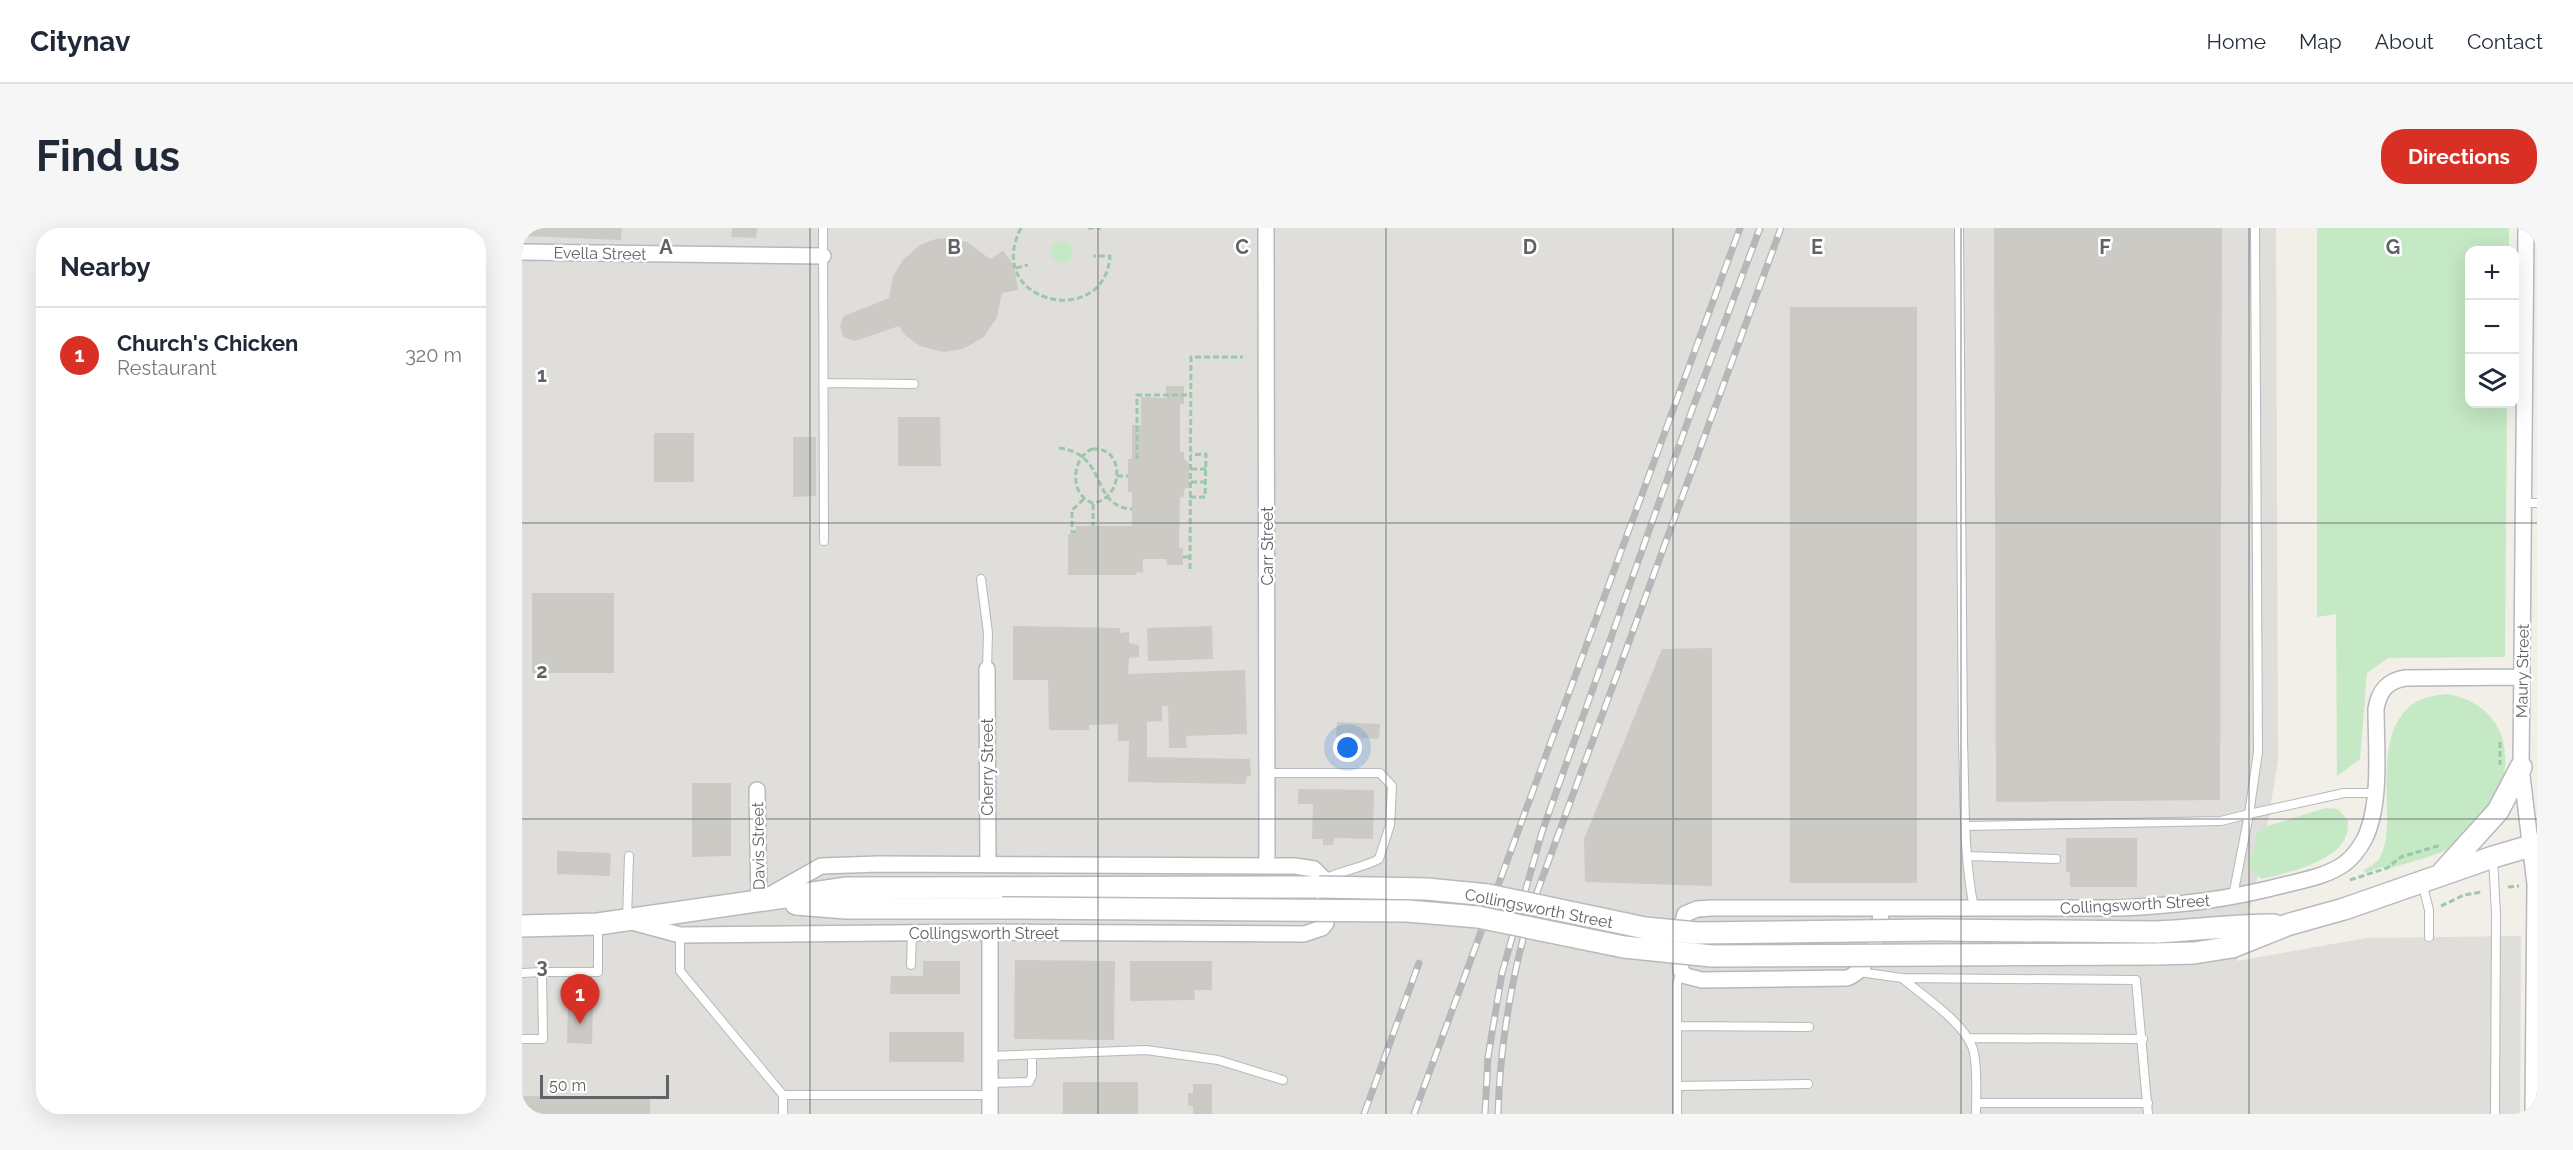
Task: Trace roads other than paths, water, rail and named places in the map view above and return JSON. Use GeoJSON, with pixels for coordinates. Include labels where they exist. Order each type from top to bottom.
{"type":"FeatureCollection","features":[{"type":"Feature","properties":{"kind":"main road"},"geometry":{"type":"LineString","coordinates":[[2431,878],[2498,812],[2521,767]]}},
{"type":"Feature","properties":{"kind":"main road","name":"Collingsworth Street"},"geometry":{"type":"LineString","coordinates":[[1001,898],[1407,911],[1478,917],[1624,947],[1712,956],[2194,953],[2232,947],[2287,925],[2344,909],[2534,845]]}},
{"type":"Feature","properties":{"kind":"main road","name":"Collingsworth Street"},"geometry":{"type":"LineString","coordinates":[[522,926],[597,924],[759,901],[846,908],[1001,898],[1319,887],[1427,889],[1488,895],[1646,928],[1697,933],[1935,930],[2157,932],[2230,925],[2287,925]]}},
{"type":"Feature","properties":{"kind":"street","name":"Carr Street"},"geometry":{"type":"LineString","coordinates":[[1266,228],[1267,865]]}},
{"type":"Feature","properties":{"kind":"street","name":"Maury Street"},"geometry":{"type":"LineString","coordinates":[[2526,228],[2531,326],[2530,567],[2522,677],[2521,767],[2534,845],[2535,1065],[2533,1114]]}},
{"type":"Feature","properties":{"kind":"street","name":"Evella Street"},"geometry":{"type":"LineString","coordinates":[[522,252],[823,256]]}},
{"type":"Feature","properties":{"kind":"street","name":"Cherry Street"},"geometry":{"type":"LineString","coordinates":[[987,669],[988,865]]}},
{"type":"Feature","properties":{"kind":"street","name":"Collingsworth Street"},"geometry":{"type":"LineString","coordinates":[[1681,971],[1680,926],[1686,914],[1697,909],[2121,908],[2180,905],[2233,898],[2330,872],[2344,864],[2357,852],[2365,839],[2373,812],[2376,709],[2378,698],[2390,683],[2405,678],[2522,677]]}},
{"type":"Feature","properties":{"kind":"street","name":"Davis Street"},"geometry":{"type":"LineString","coordinates":[[757,790],[759,901]]}},
{"type":"Feature","properties":{"kind":"street","name":"Collingsworth Street"},"geometry":{"type":"LineString","coordinates":[[627,920],[680,935],[990,932],[1304,934],[1326,923],[1324,879],[1314,868],[1267,865],[879,864],[821,866],[759,901]]}},
{"type":"Feature","properties":{"kind":"street"},"geometry":{"type":"LineString","coordinates":[[1681,971],[1686,976],[1702,980],[1840,979],[1853,976],[1859,972],[1881,925],[1881,908]]}},
{"type":"Feature","properties":{"kind":"street"},"geometry":{"type":"LineString","coordinates":[[990,932],[990,1114]]}},
{"type":"Feature","properties":{"kind":"lane"},"geometry":{"type":"LineString","coordinates":[[823,228],[824,541]]}},
{"type":"Feature","properties":{"kind":"lane"},"geometry":{"type":"LineString","coordinates":[[1959,228],[1963,730],[1966,826],[1974,908]]}},
{"type":"Feature","properties":{"kind":"lane"},"geometry":{"type":"LineString","coordinates":[[2233,898],[2258,752],[2255,228]]}},
{"type":"Feature","properties":{"kind":"lane"},"geometry":{"type":"LineString","coordinates":[[824,383],[914,384]]}},
{"type":"Feature","properties":{"kind":"lane"},"geometry":{"type":"LineString","coordinates":[[981,579],[988,633],[987,669]]}},
{"type":"Feature","properties":{"kind":"lane"},"geometry":{"type":"LineString","coordinates":[[1267,773],[1380,773],[1392,786],[1390,825],[1379,859],[1324,879]]}},
{"type":"Feature","properties":{"kind":"lane"},"geometry":{"type":"LineString","coordinates":[[1966,826],[2221,821],[2344,793],[2374,793]]}},
{"type":"Feature","properties":{"kind":"lane"},"geometry":{"type":"LineString","coordinates":[[627,920],[629,856]]}},
{"type":"Feature","properties":{"kind":"lane"},"geometry":{"type":"LineString","coordinates":[[1968,856],[2056,859]]}},
{"type":"Feature","properties":{"kind":"lane"},"geometry":{"type":"LineString","coordinates":[[2493,857],[2496,914],[2495,1114]]}},
{"type":"Feature","properties":{"kind":"lane"},"geometry":{"type":"LineString","coordinates":[[2429,937],[2431,878]]}},
{"type":"Feature","properties":{"kind":"lane"},"geometry":{"type":"LineString","coordinates":[[522,973],[598,972],[597,924]]}},
{"type":"Feature","properties":{"kind":"lane"},"geometry":{"type":"LineString","coordinates":[[911,965],[912,933]]}},
{"type":"Feature","properties":{"kind":"lane"},"geometry":{"type":"LineString","coordinates":[[680,935],[680,970],[783,1095],[783,1114]]}},
{"type":"Feature","properties":{"kind":"lane"},"geometry":{"type":"LineString","coordinates":[[1677,1114],[1677,984],[1681,971]]}},
{"type":"Feature","properties":{"kind":"lane"},"geometry":{"type":"LineString","coordinates":[[522,1039],[543,1039],[542,972]]}},
{"type":"Feature","properties":{"kind":"lane"},"geometry":{"type":"LineString","coordinates":[[1859,972],[1902,978],[2136,980],[2148,1114]]}},
{"type":"Feature","properties":{"kind":"lane"},"geometry":{"type":"LineString","coordinates":[[1902,978],[1952,1020],[1968,1038],[1974,1052],[1976,1114]]}},
{"type":"Feature","properties":{"kind":"lane"},"geometry":{"type":"LineString","coordinates":[[1677,1026],[1809,1027]]}},
{"type":"Feature","properties":{"kind":"lane"},"geometry":{"type":"LineString","coordinates":[[1968,1038],[2143,1039]]}},
{"type":"Feature","properties":{"kind":"lane"},"geometry":{"type":"LineString","coordinates":[[990,1056],[1146,1050],[1218,1060],[1283,1080]]}},
{"type":"Feature","properties":{"kind":"lane"},"geometry":{"type":"LineString","coordinates":[[783,1095],[990,1089],[1029,1082],[1032,1076],[1032,1055]]}},
{"type":"Feature","properties":{"kind":"lane"},"geometry":{"type":"LineString","coordinates":[[1677,1086],[1808,1084]]}},
{"type":"Feature","properties":{"kind":"lane"},"geometry":{"type":"LineString","coordinates":[[1976,1103],[2148,1103]]}},
{"type":"Feature","properties":{"kind":"railway"},"geometry":{"type":"LineString","coordinates":[[1414,1114],[1740,228]]}},
{"type":"Feature","properties":{"kind":"railway"},"geometry":{"type":"LineString","coordinates":[[1485,1114],[1488,1057],[1502,973],[1542,832],[1689,418],[1760,228]]}},
{"type":"Feature","properties":{"kind":"railway"},"geometry":{"type":"LineString","coordinates":[[1498,1114],[1501,1061],[1508,1009],[1532,906],[1781,228]]}},
{"type":"Feature","properties":{"kind":"railway"},"geometry":{"type":"LineString","coordinates":[[1364,1114],[1419,963]]}},
{"type":"Feature","properties":{"kind":"place","name":"Church's Chicken"},"geometry":{"type":"Point","coordinates":[580,1024]}}]}
